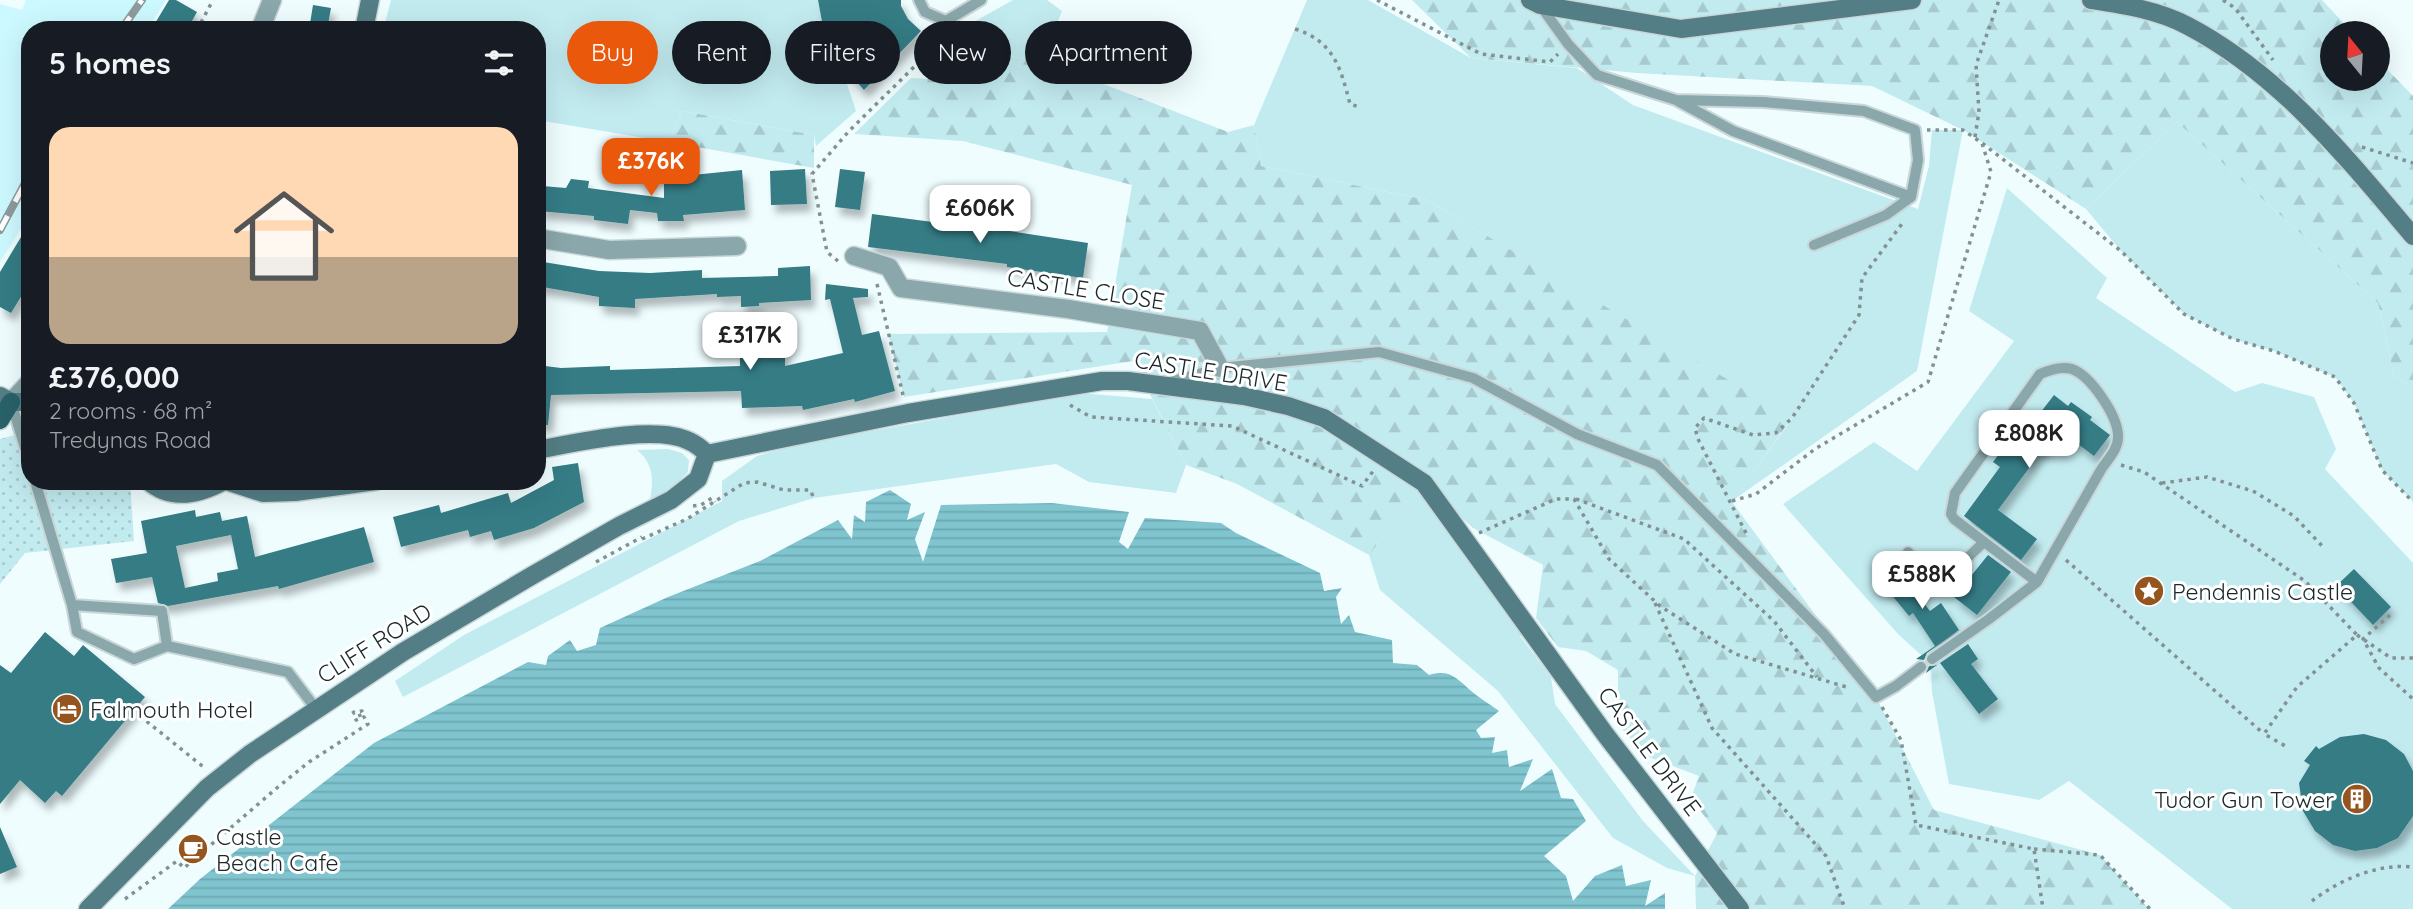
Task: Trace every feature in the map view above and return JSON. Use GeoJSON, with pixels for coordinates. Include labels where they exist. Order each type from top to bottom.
{"type":"FeatureCollection","features":[{"type":"Feature","properties":{"kind":"main road"},"geometry":{"type":"LineString","coordinates":[[0,420],[6,399]]}},
{"type":"Feature","properties":{"kind":"street"},"geometry":{"type":"LineString","coordinates":[[264,21],[272,0]]}},
{"type":"Feature","properties":{"kind":"street"},"geometry":{"type":"LineString","coordinates":[[366,21],[370,0]]}},
{"type":"Feature","properties":{"kind":"street"},"geometry":{"type":"LineString","coordinates":[[1535,3],[1681,29],[1912,0]]}},
{"type":"Feature","properties":{"kind":"street"},"geometry":{"type":"LineString","coordinates":[[2091,0],[2130,6],[2188,26],[2252,66],[2329,137],[2413,236]]}},
{"type":"Feature","properties":{"kind":"street"},"geometry":{"type":"LineString","coordinates":[[546,240],[609,250],[737,246]]}},
{"type":"Feature","properties":{"kind":"street","name":"CASTLE CLOSE"},"geometry":{"type":"LineString","coordinates":[[850,260],[889,267],[901,288],[1069,309],[1200,331],[1220,368]]}},
{"type":"Feature","properties":{"kind":"street","name":"CASTLE DRIVE"},"geometry":{"type":"LineString","coordinates":[[707,454],[908,413],[1102,381],[1128,381],[1244,396],[1324,418],[1424,483],[1605,734],[1740,909]]}},
{"type":"Feature","properties":{"kind":"street"},"geometry":{"type":"LineString","coordinates":[[6,399],[21,388]]}},
{"type":"Feature","properties":{"kind":"street"},"geometry":{"type":"LineString","coordinates":[[546,448],[638,435],[672,436],[688,440],[707,454]]}},
{"type":"Feature","properties":{"kind":"street","name":"CLIFF ROAD"},"geometry":{"type":"LineString","coordinates":[[88,909],[218,779],[250,754],[403,652],[533,575],[671,500],[698,479],[707,454]]}},
{"type":"Feature","properties":{"kind":"street"},"geometry":{"type":"LineString","coordinates":[[165,490],[178,495],[208,490]]}},
{"type":"Feature","properties":{"kind":"street"},"geometry":{"type":"LineString","coordinates":[[254,490],[263,493],[310,490]]}},
{"type":"Feature","properties":{"kind":"lane"},"geometry":{"type":"LineString","coordinates":[[919,0],[925,12],[946,21],[981,0]]}},
{"type":"Feature","properties":{"kind":"lane"},"geometry":{"type":"LineString","coordinates":[[1535,3],[1597,75],[1676,100],[1733,131],[1912,197]]}},
{"type":"Feature","properties":{"kind":"lane"},"geometry":{"type":"LineString","coordinates":[[1676,100],[1763,102],[1864,111],[1915,130],[1918,160],[1912,197],[1886,215],[1814,244]]}},
{"type":"Feature","properties":{"kind":"lane"},"geometry":{"type":"LineString","coordinates":[[1157,385],[1220,368],[1379,352],[1473,378],[1577,434],[1657,465],[1824,634],[1876,697],[1921,667]]}},
{"type":"Feature","properties":{"kind":"lane"},"geometry":{"type":"LineString","coordinates":[[1932,659],[2037,582],[2102,468],[2115,451],[2119,436],[2114,418],[2096,390],[2079,373],[2069,368],[2040,374],[1955,493],[1951,514],[2037,582]]}},
{"type":"Feature","properties":{"kind":"lane"},"geometry":{"type":"LineString","coordinates":[[6,399],[21,440]]}},
{"type":"Feature","properties":{"kind":"lane"},"geometry":{"type":"LineString","coordinates":[[38,490],[72,605],[77,632],[134,659],[167,646],[288,672],[316,709]]}},
{"type":"Feature","properties":{"kind":"lane"},"geometry":{"type":"LineString","coordinates":[[1909,552],[1936,582],[1941,583],[1984,542]]}},
{"type":"Feature","properties":{"kind":"lane"},"geometry":{"type":"LineString","coordinates":[[72,605],[162,611],[167,646]]}},
{"type":"Feature","properties":{"kind":"path"},"geometry":{"type":"LineString","coordinates":[[202,21],[212,0]]}},
{"type":"Feature","properties":{"kind":"path"},"geometry":{"type":"LineString","coordinates":[[1377,0],[1481,54],[1550,62],[1568,44]]}},
{"type":"Feature","properties":{"kind":"path"},"geometry":{"type":"LineString","coordinates":[[1975,138],[1979,112],[1976,65],[1999,0]]}},
{"type":"Feature","properties":{"kind":"path"},"geometry":{"type":"LineString","coordinates":[[1295,29],[1311,34],[1328,50],[1342,71],[1350,104],[1359,107]]}},
{"type":"Feature","properties":{"kind":"path"},"geometry":{"type":"LineString","coordinates":[[850,260],[835,260],[827,252],[812,174],[849,131],[914,67]]}},
{"type":"Feature","properties":{"kind":"path"},"geometry":{"type":"LineString","coordinates":[[1915,130],[1963,130],[2121,251],[2184,314],[2233,339],[2274,351],[2335,377],[2354,403],[2382,470],[2413,502]]}},
{"type":"Feature","properties":{"kind":"path"},"geometry":{"type":"LineString","coordinates":[[1731,502],[1756,494],[1815,449],[1928,382],[1992,172],[1982,143]]}},
{"type":"Feature","properties":{"kind":"path"},"geometry":{"type":"LineString","coordinates":[[1748,537],[1698,439],[1695,428],[1704,418],[1753,435],[1776,433],[1792,418],[1859,315],[1862,278],[1906,218],[1912,197]]}},
{"type":"Feature","properties":{"kind":"path"},"geometry":{"type":"LineString","coordinates":[[875,278],[908,413]]}},
{"type":"Feature","properties":{"kind":"path"},"geometry":{"type":"LineString","coordinates":[[1043,390],[1091,417],[1233,426],[1362,486],[1383,457]]}},
{"type":"Feature","properties":{"kind":"path"},"geometry":{"type":"LineString","coordinates":[[2102,468],[2123,465],[2144,472],[2305,581],[2362,639],[2391,658],[2413,658]]}},
{"type":"Feature","properties":{"kind":"path"},"geometry":{"type":"LineString","coordinates":[[2160,483],[2207,477],[2253,491],[2294,516],[2324,548]]}},
{"type":"Feature","properties":{"kind":"path"},"geometry":{"type":"LineString","coordinates":[[585,568],[634,542],[687,519],[744,483],[757,482],[784,490],[810,490],[814,498]]}},
{"type":"Feature","properties":{"kind":"path"},"geometry":{"type":"LineString","coordinates":[[1465,540],[1556,499],[1574,499],[1684,540],[1774,621],[1817,677]]}},
{"type":"Feature","properties":{"kind":"path"},"geometry":{"type":"LineString","coordinates":[[1574,499],[1609,559],[1654,601],[1735,654],[1876,697],[1901,740],[1916,825],[2034,849],[2100,855],[2150,909]]}},
{"type":"Feature","properties":{"kind":"path"},"geometry":{"type":"LineString","coordinates":[[634,542],[653,529]]}},
{"type":"Feature","properties":{"kind":"path"},"geometry":{"type":"LineString","coordinates":[[2055,550],[2264,734],[2289,748]]}},
{"type":"Feature","properties":{"kind":"path"},"geometry":{"type":"LineString","coordinates":[[1654,601],[1712,729],[1826,856],[1845,909]]}},
{"type":"Feature","properties":{"kind":"path"},"geometry":{"type":"LineString","coordinates":[[2362,639],[2390,615]]}},
{"type":"Feature","properties":{"kind":"path"},"geometry":{"type":"LineString","coordinates":[[2264,734],[2297,687],[2357,635]]}},
{"type":"Feature","properties":{"kind":"path"},"geometry":{"type":"LineString","coordinates":[[2362,639],[2379,668],[2413,699]]}},
{"type":"Feature","properties":{"kind":"path"},"geometry":{"type":"LineString","coordinates":[[139,881],[122,900],[177,861],[184,868],[278,786],[309,762],[368,724],[364,717],[356,720],[355,717],[363,714],[362,711],[354,713],[350,706]]}},
{"type":"Feature","properties":{"kind":"path"},"geometry":{"type":"LineString","coordinates":[[140,716],[218,779]]}},
{"type":"Feature","properties":{"kind":"path"},"geometry":{"type":"LineString","coordinates":[[2034,849],[2043,909]]}},
{"type":"Feature","properties":{"kind":"path"},"geometry":{"type":"LineString","coordinates":[[2312,901],[2329,888],[2361,875],[2396,865],[2413,867]]}},
{"type":"Feature","properties":{"kind":"shaded area"},"geometry":{"type":"Polygon","coordinates":[[[26,0],[166,0],[153,21],[21,21],[21,229],[0,262],[0,4],[22,10],[26,0]]]}},
{"type":"Feature","properties":{"kind":"shaded area"},"geometry":{"type":"Polygon","coordinates":[[[890,490],[911,504],[907,520],[925,512],[915,539],[923,562],[941,505],[1052,503],[1129,512],[1119,542],[1128,549],[1145,518],[1221,523],[1236,533],[1320,573],[1324,591],[1342,588],[1336,597],[1341,624],[1349,615],[1355,632],[1392,640],[1393,663],[1417,665],[1429,675],[1448,674],[1499,711],[1476,730],[1481,738],[1495,737],[1492,753],[1507,750],[1509,767],[1533,759],[1520,791],[1552,769],[1561,798],[1573,799],[1586,821],[1544,856],[1566,876],[1573,901],[1595,876],[1622,865],[1626,886],[1651,880],[1645,906],[1665,893],[1665,909],[168,909],[200,879],[374,743],[528,662],[546,665],[548,656],[570,640],[577,651],[596,645],[600,628],[668,597],[760,561],[838,520],[852,539],[854,515],[865,522],[866,502],[890,490]]]}},
{"type":"Feature","properties":{"kind":"green space"},"geometry":{"type":"Polygon","coordinates":[[[391,0],[818,0],[822,21],[785,21],[785,84],[847,84],[856,111],[816,146],[814,135],[682,111],[669,142],[546,122],[546,21],[385,21],[391,0]]]}},
{"type":"Feature","properties":{"kind":"green space"},"geometry":{"type":"Polygon","coordinates":[[[1013,0],[1047,0],[1062,11],[1058,21],[1025,21],[1025,59],[1011,56],[1011,21],[975,21],[1013,0]]]}},
{"type":"Feature","properties":{"kind":"green space"},"geometry":{"type":"Polygon","coordinates":[[[1307,0],[1368,0],[1471,58],[1577,68],[1633,105],[1918,209],[1929,166],[1932,130],[1963,130],[1917,371],[1732,501],[1792,419],[1427,200],[1261,166],[1254,125],[1307,0]]]}},
{"type":"Feature","properties":{"kind":"green space"},"geometry":{"type":"Polygon","coordinates":[[[1412,0],[2322,0],[2342,21],[2320,21],[2320,91],[2390,91],[2390,72],[2413,96],[2413,388],[2394,375],[2378,303],[2177,122],[2086,209],[1963,130],[1872,86],[1637,73],[1471,58],[1412,0]]]}},
{"type":"Feature","properties":{"kind":"green space"},"geometry":{"type":"Polygon","coordinates":[[[1011,56],[1025,59],[1025,84],[1104,84],[1228,132],[1254,125],[1261,166],[1427,200],[1792,418],[1732,502],[1876,697],[1934,810],[2100,855],[2149,909],[1696,909],[1695,876],[1717,833],[1691,798],[1699,776],[1646,756],[1618,724],[1618,670],[1586,651],[1558,647],[1536,618],[1543,565],[1473,528],[1424,484],[1369,555],[1237,484],[1186,465],[1133,361],[904,397],[888,334],[1107,332],[1132,185],[963,141],[854,134],[911,78],[914,78],[914,84],[1011,84],[1011,56]]]}},
{"type":"Feature","properties":{"kind":"green space"},"geometry":{"type":"Polygon","coordinates":[[[682,111],[814,135],[814,168],[669,142],[682,111]]]}},
{"type":"Feature","properties":{"kind":"green space"},"geometry":{"type":"Polygon","coordinates":[[[2177,122],[2378,303],[2394,375],[2413,388],[2413,502],[2382,470],[2354,403],[2335,377],[2274,351],[2233,339],[2184,314],[2121,251],[2086,209],[2177,122]]]}},
{"type":"Feature","properties":{"kind":"green space"},"geometry":{"type":"Polygon","coordinates":[[[2007,188],[2107,278],[2096,298],[2235,392],[2262,383],[2314,397],[2336,449],[2325,469],[2413,563],[2413,909],[2232,909],[2069,781],[2039,800],[1949,784],[1932,692],[1931,670],[1936,666],[1927,652],[1921,655],[1898,634],[1783,504],[1874,442],[1917,471],[2014,341],[1969,311],[2007,188]]]}},
{"type":"Feature","properties":{"kind":"green space"},"geometry":{"type":"Polygon","coordinates":[[[1043,390],[1152,399],[1186,465],[1176,493],[1089,482],[1056,464],[814,498],[739,521],[403,697],[395,681],[464,635],[722,501],[722,481],[757,456],[795,445],[1032,402],[1043,390]]]}},
{"type":"Feature","properties":{"kind":"green space"},"geometry":{"type":"Polygon","coordinates":[[[21,433],[21,490],[131,490],[134,541],[25,553],[0,584],[0,439],[21,433]]]}},
{"type":"Feature","properties":{"kind":"green space"},"geometry":{"type":"Polygon","coordinates":[[[668,449],[682,453],[689,460],[688,472],[672,488],[650,499],[651,472],[646,460],[637,450],[668,449]]]}},
{"type":"Feature","properties":{"kind":"green space"},"geometry":{"type":"Polygon","coordinates":[[[1424,483],[1532,632],[1520,636],[1551,677],[1555,704],[1643,821],[1695,876],[1667,868],[1613,838],[1498,691],[1380,590],[1369,555],[1424,483]]]}},
{"type":"Feature","properties":{"kind":"building"},"geometry":{"type":"Polygon","coordinates":[[[169,0],[176,0],[197,12],[192,21],[156,21],[169,0]]]}},
{"type":"Feature","properties":{"kind":"building"},"geometry":{"type":"Polygon","coordinates":[[[818,0],[901,0],[901,6],[914,25],[914,38],[900,53],[900,21],[822,21],[818,0]]]}},
{"type":"Feature","properties":{"kind":"building"},"geometry":{"type":"Polygon","coordinates":[[[313,5],[331,8],[329,21],[310,21],[313,5]]]}},
{"type":"Feature","properties":{"kind":"building"},"geometry":{"type":"Polygon","coordinates":[[[859,84],[870,84],[864,90],[859,84]]]}},
{"type":"Feature","properties":{"kind":"building"},"geometry":{"type":"Polygon","coordinates":[[[805,169],[807,204],[771,205],[770,171],[805,169]]]}},
{"type":"Feature","properties":{"kind":"building"},"geometry":{"type":"Polygon","coordinates":[[[840,169],[865,172],[860,210],[835,207],[840,169]]]}},
{"type":"Feature","properties":{"kind":"building"},"geometry":{"type":"Polygon","coordinates":[[[742,170],[745,210],[683,215],[684,221],[658,221],[657,213],[630,210],[628,224],[594,220],[594,216],[546,212],[546,186],[566,188],[571,179],[589,181],[588,188],[664,198],[664,171],[683,171],[683,176],[742,170]]]}},
{"type":"Feature","properties":{"kind":"building"},"geometry":{"type":"Polygon","coordinates":[[[872,214],[970,225],[1088,243],[1083,278],[1007,267],[1007,264],[868,247],[872,214]]]}},
{"type":"Feature","properties":{"kind":"building"},"geometry":{"type":"Polygon","coordinates":[[[21,237],[21,297],[11,313],[0,307],[0,272],[21,237]]]}},
{"type":"Feature","properties":{"kind":"building"},"geometry":{"type":"Polygon","coordinates":[[[546,262],[599,271],[650,273],[702,270],[702,278],[778,276],[778,268],[810,266],[811,300],[759,303],[759,306],[741,307],[741,296],[717,297],[717,294],[635,299],[635,308],[599,306],[599,297],[546,288],[546,262]]]}},
{"type":"Feature","properties":{"kind":"building"},"geometry":{"type":"Polygon","coordinates":[[[826,284],[868,289],[868,297],[853,298],[862,335],[879,331],[895,391],[855,402],[854,399],[803,410],[802,406],[742,408],[741,391],[551,395],[546,425],[546,366],[610,366],[610,370],[740,366],[740,353],[785,351],[785,366],[843,353],[830,299],[825,300],[826,284]]]}},
{"type":"Feature","properties":{"kind":"building"},"geometry":{"type":"Polygon","coordinates":[[[2054,395],[2068,406],[2071,402],[2092,417],[2090,420],[2110,435],[2094,456],[2058,429],[1998,510],[2037,539],[2021,560],[1964,516],[2000,467],[1993,462],[2011,438],[2017,443],[2054,395]]]}},
{"type":"Feature","properties":{"kind":"building"},"geometry":{"type":"Polygon","coordinates":[[[578,463],[584,502],[534,528],[494,540],[491,531],[470,537],[468,530],[401,547],[393,517],[439,505],[441,513],[508,493],[511,503],[535,490],[546,490],[546,484],[554,480],[552,467],[578,463]]]}},
{"type":"Feature","properties":{"kind":"building"},"geometry":{"type":"Polygon","coordinates":[[[195,510],[196,517],[220,512],[222,521],[247,516],[255,557],[364,527],[374,562],[279,589],[278,586],[168,606],[158,603],[152,577],[116,583],[111,559],[147,553],[141,521],[195,510]],[[231,535],[176,546],[185,588],[218,581],[217,573],[238,569],[231,535]]]}},
{"type":"Feature","properties":{"kind":"building"},"geometry":{"type":"Polygon","coordinates":[[[1988,555],[2011,572],[1977,615],[1954,597],[1988,555]]]}},
{"type":"Feature","properties":{"kind":"building"},"geometry":{"type":"Polygon","coordinates":[[[2354,569],[2391,607],[2373,625],[2336,586],[2354,569]]]}},
{"type":"Feature","properties":{"kind":"building"},"geometry":{"type":"Polygon","coordinates":[[[1898,570],[1930,611],[1941,603],[1959,630],[1927,653],[1924,660],[1916,659],[1935,646],[1913,613],[1909,616],[1882,583],[1898,570]]]}},
{"type":"Feature","properties":{"kind":"building","name":"Falmouth Hotel"},"geometry":{"type":"Polygon","coordinates":[[[45,632],[74,656],[83,645],[145,697],[62,796],[56,791],[45,803],[20,780],[0,804],[0,665],[11,673],[45,632]]]}},
{"type":"Feature","properties":{"kind":"building"},"geometry":{"type":"Polygon","coordinates":[[[1968,644],[1978,659],[1971,664],[1998,699],[1979,714],[1940,663],[1926,673],[1929,666],[1937,665],[1968,644]]]}},
{"type":"Feature","properties":{"kind":"building","name":"Tudor Gun Tower"},"geometry":{"type":"Polygon","coordinates":[[[2364,734],[2386,740],[2404,754],[2413,771],[2413,816],[2398,838],[2377,848],[2355,851],[2333,845],[2315,831],[2303,811],[2299,783],[2310,765],[2304,761],[2316,746],[2319,749],[2340,737],[2364,734]]]}},
{"type":"Feature","properties":{"kind":"building"},"geometry":{"type":"Polygon","coordinates":[[[0,827],[17,867],[0,874],[0,827]]]}},
{"type":"Feature","properties":{"kind":"railway"},"geometry":{"type":"LineString","coordinates":[[127,21],[142,0]]}},
{"type":"Feature","properties":{"kind":"railway"},"geometry":{"type":"LineString","coordinates":[[0,230],[21,191]]}},
{"type":"Feature","properties":{"kind":"place","name":"Pendennis Castle"},"geometry":{"type":"Point","coordinates":[2149,591]}},
{"type":"Feature","properties":{"kind":"place","name":"Falmouth Hotel"},"geometry":{"type":"Point","coordinates":[67,709]}},
{"type":"Feature","properties":{"kind":"place","name":"Tudor Gun Tower"},"geometry":{"type":"Point","coordinates":[2357,799]}},
{"type":"Feature","properties":{"kind":"place","name":"Castle Beach Cafe"},"geometry":{"type":"Point","coordinates":[193,849]}}]}
